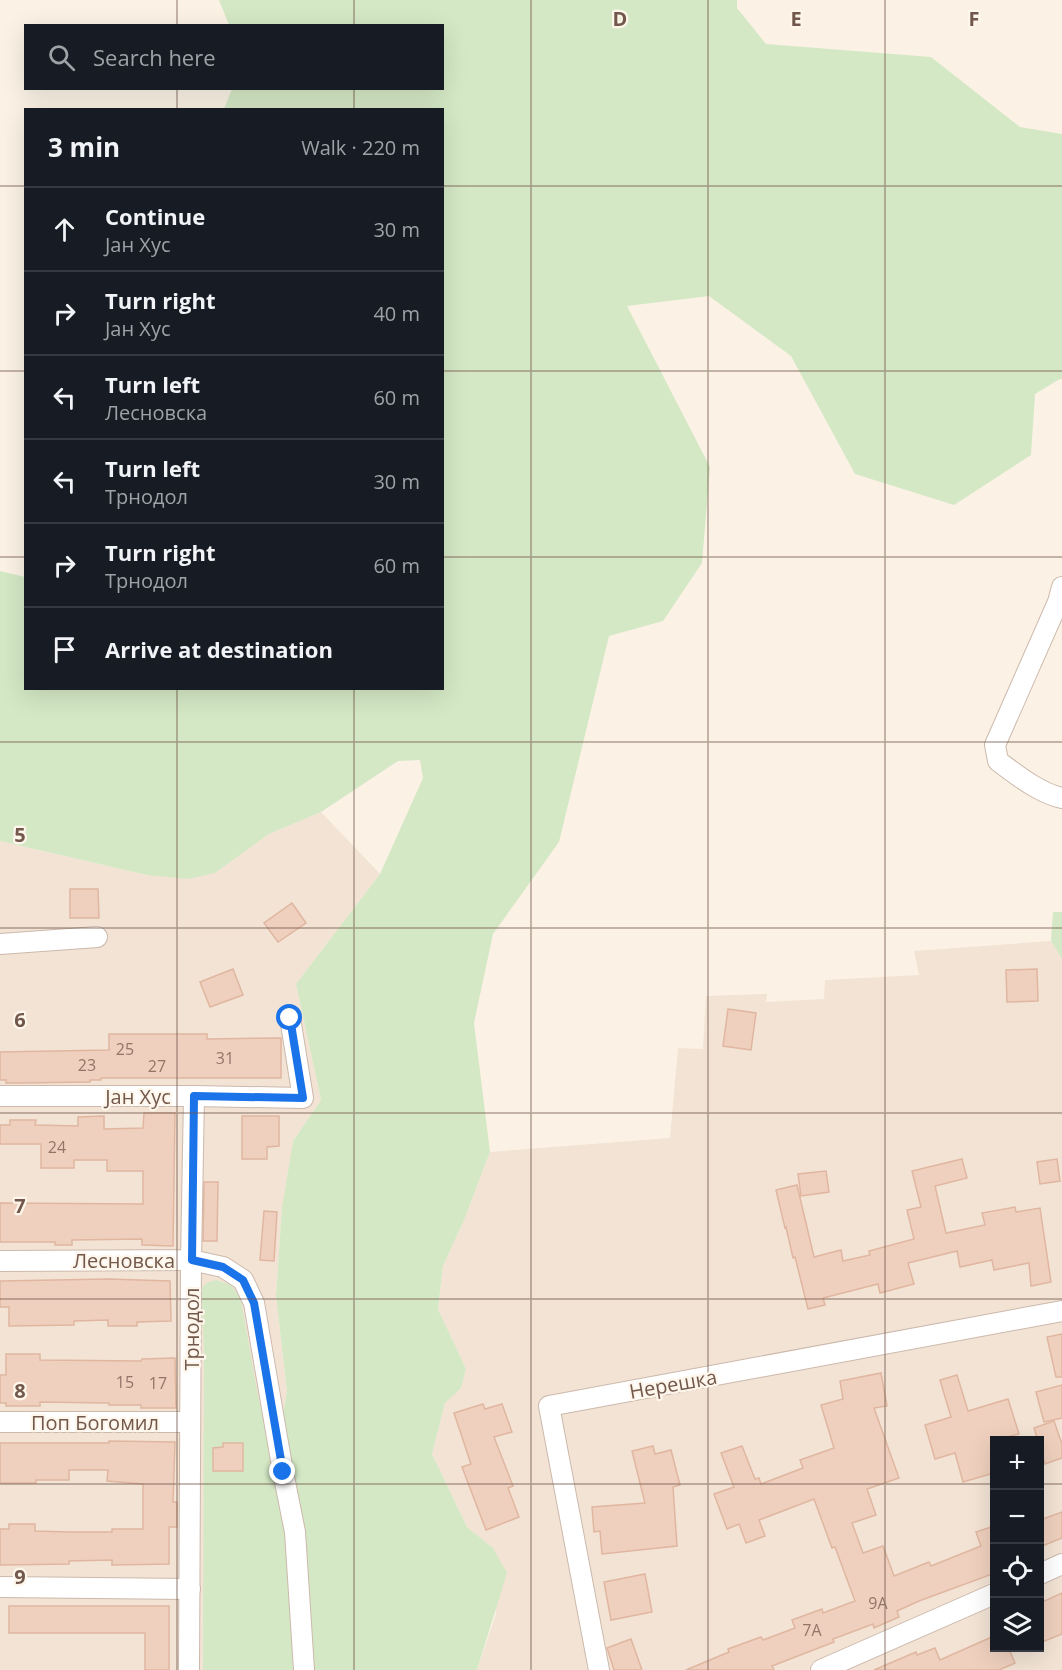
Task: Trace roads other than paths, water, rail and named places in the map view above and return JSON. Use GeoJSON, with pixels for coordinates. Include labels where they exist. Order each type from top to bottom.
{"type":"FeatureCollection","features":[{"type":"Feature","properties":{"kind":"street"},"geometry":{"type":"LineString","coordinates":[[1062,587],[1058,602],[995,745],[998,761],[1025,780],[1053,796],[1062,798]]}},
{"type":"Feature","properties":{"kind":"street"},"geometry":{"type":"LineString","coordinates":[[0,944],[97,937]]}},
{"type":"Feature","properties":{"kind":"street","name":"Јан Хус"},"geometry":{"type":"LineString","coordinates":[[0,1096],[303,1098],[290,1018]]}},
{"type":"Feature","properties":{"kind":"street","name":"Лесновска"},"geometry":{"type":"LineString","coordinates":[[0,1261],[192,1260],[194,1096]]}},
{"type":"Feature","properties":{"kind":"street","name":"Трнодол"},"geometry":{"type":"LineString","coordinates":[[189,1670],[192,1260],[223,1267],[243,1280],[254,1303],[295,1532],[304,1670]]}},
{"type":"Feature","properties":{"kind":"street","name":"Нерешка"},"geometry":{"type":"LineString","coordinates":[[599,1670],[549,1406],[1062,1311]]}},
{"type":"Feature","properties":{"kind":"street","name":"Поп Богомил"},"geometry":{"type":"LineString","coordinates":[[0,1422],[190,1422]]}},
{"type":"Feature","properties":{"kind":"street"},"geometry":{"type":"LineString","coordinates":[[1044,1572],[1062,1564]]}},
{"type":"Feature","properties":{"kind":"street"},"geometry":{"type":"LineString","coordinates":[[0,1587],[190,1589]]}},
{"type":"Feature","properties":{"kind":"street"},"geometry":{"type":"LineString","coordinates":[[821,1670],[990,1596]]}}]}
